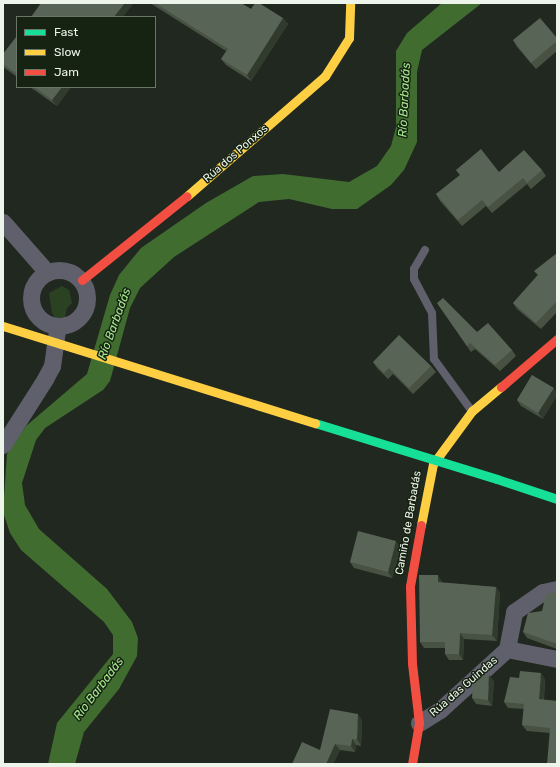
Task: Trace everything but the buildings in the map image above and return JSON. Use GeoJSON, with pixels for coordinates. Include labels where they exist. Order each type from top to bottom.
{"type":"FeatureCollection","features":[{"type":"Feature","properties":{"kind":"main road","name":"Rúa dos Ponxos"},"geometry":{"type":"LineString","coordinates":[[82,280],[228,163],[325,76],[348,38],[350,3]]}},
{"type":"Feature","properties":{"kind":"main road"},"geometry":{"type":"LineString","coordinates":[[3,326],[497,479],[557,499]]}},
{"type":"Feature","properties":{"kind":"main road","name":"Camiño de Barbadás"},"geometry":{"type":"LineString","coordinates":[[412,764],[419,724],[412,663],[410,586],[426,493],[433,464],[472,411],[557,339]]}},
{"type":"Feature","properties":{"kind":"street"},"geometry":{"type":"LineString","coordinates":[[3,222],[47,272]]}},
{"type":"Feature","properties":{"kind":"street"},"geometry":{"type":"LineString","coordinates":[[62,269],[82,280],[88,297],[87,306],[76,321],[58,326],[41,319],[31,303],[34,284],[47,272],[62,269]]}},
{"type":"Feature","properties":{"kind":"street"},"geometry":{"type":"LineString","coordinates":[[3,445],[52,366],[58,326]]}},
{"type":"Feature","properties":{"kind":"street","name":"Rúa das Guindas"},"geometry":{"type":"LineString","coordinates":[[419,724],[440,710],[508,649],[514,612],[543,592],[557,589]]}},
{"type":"Feature","properties":{"kind":"street","name":"Rúa das Guindas"},"geometry":{"type":"LineString","coordinates":[[508,649],[557,659]]}},
{"type":"Feature","properties":{"kind":"lane"},"geometry":{"type":"LineString","coordinates":[[425,250],[414,269],[414,279],[432,313],[434,359],[472,411]]}},
{"type":"Feature","properties":{"kind":"shaded area"},"geometry":{"type":"Polygon","coordinates":[[[62,286],[69,290],[72,303],[67,308],[64,322],[57,321],[52,313],[49,293],[62,286]]]}},
{"type":"Feature","properties":{"kind":"water","name":"Río Barbadás"},"geometry":{"type":"Polygon","coordinates":[[[442,3],[482,3],[422,50],[417,72],[417,142],[404,170],[391,185],[357,209],[332,209],[289,199],[259,202],[174,257],[140,288],[130,308],[110,381],[103,390],[45,428],[36,440],[22,483],[25,505],[39,529],[107,589],[132,622],[138,638],[137,656],[119,689],[84,732],[75,764],[48,764],[57,723],[113,654],[113,635],[104,622],[21,550],[10,533],[3,512],[7,454],[26,426],[87,374],[110,295],[119,275],[141,248],[206,203],[253,176],[283,174],[349,182],[377,166],[391,146],[396,127],[396,51],[407,33],[442,3]]]}},
{"type":"Feature","properties":{"kind":"traffic: fast"},"geometry":{"type":"LineString","coordinates":[[315,423],[497,479]]}},
{"type":"Feature","properties":{"kind":"traffic: fast"},"geometry":{"type":"LineString","coordinates":[[497,479],[557,499]]}},
{"type":"Feature","properties":{"kind":"traffic: slow"},"geometry":{"type":"LineString","coordinates":[[187,196],[325,76],[349,38],[350,3]]}},
{"type":"Feature","properties":{"kind":"traffic: slow"},"geometry":{"type":"LineString","coordinates":[[3,326],[315,423]]}},
{"type":"Feature","properties":{"kind":"traffic: slow"},"geometry":{"type":"LineString","coordinates":[[421,525],[433,464],[472,411],[501,387]]}},
{"type":"Feature","properties":{"kind":"traffic: jam"},"geometry":{"type":"LineString","coordinates":[[82,280],[187,196]]}},
{"type":"Feature","properties":{"kind":"traffic: jam"},"geometry":{"type":"LineString","coordinates":[[501,387],[557,339]]}},
{"type":"Feature","properties":{"kind":"traffic: jam"},"geometry":{"type":"LineString","coordinates":[[412,764],[419,723],[412,663],[410,586],[421,525]]}}]}
